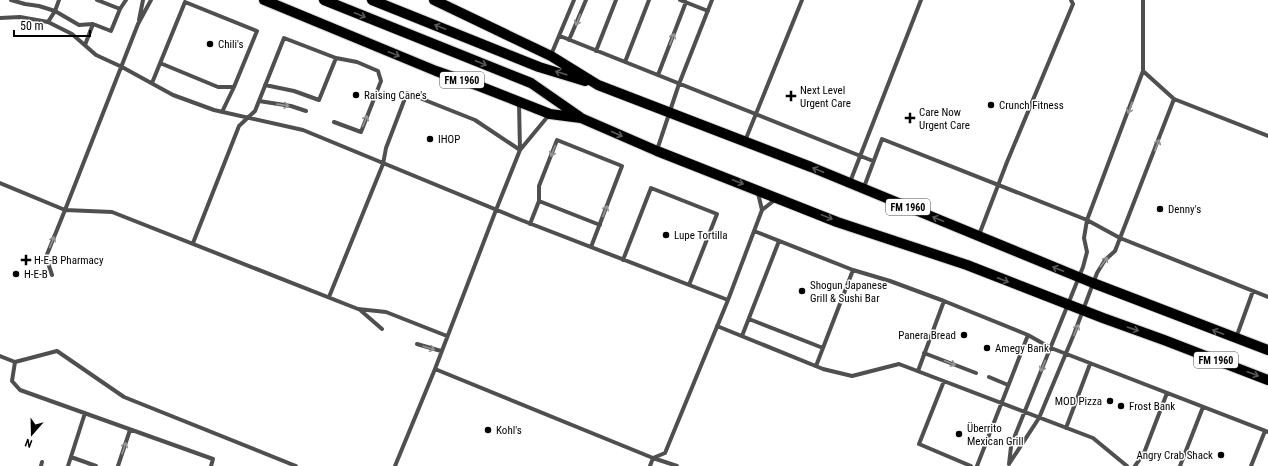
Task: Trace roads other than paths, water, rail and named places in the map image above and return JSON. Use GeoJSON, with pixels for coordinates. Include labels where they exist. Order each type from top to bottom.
{"type":"FeatureCollection","features":[{"type":"Feature","properties":{"kind":"main road","name":"FM 1960"},"geometry":{"type":"LineString","coordinates":[[264,0],[436,71],[550,114],[581,118],[657,152],[837,222],[967,266],[1268,380]]}},
{"type":"Feature","properties":{"kind":"main road"},"geometry":{"type":"LineString","coordinates":[[324,0],[531,83],[581,118]]}},
{"type":"Feature","properties":{"kind":"main road"},"geometry":{"type":"LineString","coordinates":[[372,0],[539,66],[598,85]]}},
{"type":"Feature","properties":{"kind":"main road","name":"FM 1960"},"geometry":{"type":"LineString","coordinates":[[434,0],[551,56],[598,85],[850,183],[1093,283],[1268,350]]}},
{"type":"Feature","properties":{"kind":"lane"},"geometry":{"type":"LineString","coordinates":[[11,0],[55,11],[79,25],[93,24],[111,31],[126,0]]}},
{"type":"Feature","properties":{"kind":"lane"},"geometry":{"type":"LineString","coordinates":[[39,6],[41,0]]}},
{"type":"Feature","properties":{"kind":"lane"},"geometry":{"type":"LineString","coordinates":[[48,22],[55,11],[59,0]]}},
{"type":"Feature","properties":{"kind":"lane"},"geometry":{"type":"LineString","coordinates":[[97,0],[120,10]]}},
{"type":"Feature","properties":{"kind":"lane"},"geometry":{"type":"LineString","coordinates":[[138,24],[143,0]]}},
{"type":"Feature","properties":{"kind":"lane"},"geometry":{"type":"LineString","coordinates":[[52,275],[46,257],[138,24],[151,0]]}},
{"type":"Feature","properties":{"kind":"lane"},"geometry":{"type":"LineString","coordinates":[[551,56],[574,0]]}},
{"type":"Feature","properties":{"kind":"lane"},"geometry":{"type":"LineString","coordinates":[[570,40],[586,0]]}},
{"type":"Feature","properties":{"kind":"lane"},"geometry":{"type":"LineString","coordinates":[[596,51],[616,0]]}},
{"type":"Feature","properties":{"kind":"lane"},"geometry":{"type":"LineString","coordinates":[[625,62],[649,0]]}},
{"type":"Feature","properties":{"kind":"lane"},"geometry":{"type":"LineString","coordinates":[[680,0],[708,11]]}},
{"type":"Feature","properties":{"kind":"lane"},"geometry":{"type":"LineString","coordinates":[[657,152],[679,84],[712,0]]}},
{"type":"Feature","properties":{"kind":"lane"},"geometry":{"type":"LineString","coordinates":[[745,142],[802,0]]}},
{"type":"Feature","properties":{"kind":"lane"},"geometry":{"type":"LineString","coordinates":[[850,183],[921,0]]}},
{"type":"Feature","properties":{"kind":"lane"},"geometry":{"type":"LineString","coordinates":[[979,236],[1073,4],[1071,0]]}},
{"type":"Feature","properties":{"kind":"lane"},"geometry":{"type":"LineString","coordinates":[[1008,465],[1011,447],[1083,267],[1087,252],[1084,238],[1087,220],[1143,71],[1143,0]]}},
{"type":"Feature","properties":{"kind":"lane"},"geometry":{"type":"LineString","coordinates":[[152,83],[185,2],[257,31],[222,112]]}},
{"type":"Feature","properties":{"kind":"lane"},"geometry":{"type":"LineString","coordinates":[[658,75],[686,2]]}},
{"type":"Feature","properties":{"kind":"lane"},"geometry":{"type":"LineString","coordinates":[[0,18],[20,17],[48,22],[72,34],[96,55],[122,67],[173,95],[222,112],[303,130],[530,224],[728,300]]}},
{"type":"Feature","properties":{"kind":"lane"},"geometry":{"type":"LineString","coordinates":[[85,45],[93,24]]}},
{"type":"Feature","properties":{"kind":"lane"},"geometry":{"type":"LineString","coordinates":[[560,36],[873,161]]}},
{"type":"Feature","properties":{"kind":"lane"},"geometry":{"type":"LineString","coordinates":[[193,243],[239,126],[256,111],[284,38],[336,58],[357,62],[378,71],[381,81],[360,132],[334,122]]}},
{"type":"Feature","properties":{"kind":"lane"},"geometry":{"type":"LineString","coordinates":[[265,85],[294,90],[319,100],[336,58]]}},
{"type":"Feature","properties":{"kind":"lane"},"geometry":{"type":"LineString","coordinates":[[160,63],[218,87],[234,87]]}},
{"type":"Feature","properties":{"kind":"lane"},"geometry":{"type":"LineString","coordinates":[[1143,71],[1174,99],[1268,136]]}},
{"type":"Feature","properties":{"kind":"lane"},"geometry":{"type":"LineString","coordinates":[[329,297],[382,164],[386,148],[407,93],[474,120],[520,150]]}},
{"type":"Feature","properties":{"kind":"lane"},"geometry":{"type":"LineString","coordinates":[[1008,465],[1039,418],[1097,273],[1105,260],[1115,251],[1174,99]]}},
{"type":"Feature","properties":{"kind":"lane"},"geometry":{"type":"LineString","coordinates":[[259,101],[291,106],[306,111]]}},
{"type":"Feature","properties":{"kind":"lane"},"geometry":{"type":"LineString","coordinates":[[519,102],[520,150]]}},
{"type":"Feature","properties":{"kind":"lane"},"geometry":{"type":"LineString","coordinates":[[395,466],[435,369],[520,150],[550,114]]}},
{"type":"Feature","properties":{"kind":"lane"},"geometry":{"type":"LineString","coordinates":[[863,189],[882,139],[1087,220],[1120,238],[1268,297]]}},
{"type":"Feature","properties":{"kind":"lane"},"geometry":{"type":"LineString","coordinates":[[530,224],[539,201],[538,186],[557,140],[622,166],[591,247]]}},
{"type":"Feature","properties":{"kind":"lane"},"geometry":{"type":"LineString","coordinates":[[0,183],[65,210],[112,212],[358,309],[386,312],[447,336]]}},
{"type":"Feature","properties":{"kind":"lane"},"geometry":{"type":"LineString","coordinates":[[623,260],[651,188],[717,214],[689,285]]}},
{"type":"Feature","properties":{"kind":"lane"},"geometry":{"type":"LineString","coordinates":[[650,466],[653,458],[665,453],[728,300],[762,210],[758,190]]}},
{"type":"Feature","properties":{"kind":"lane"},"geometry":{"type":"LineString","coordinates":[[762,210],[778,198]]}},
{"type":"Feature","properties":{"kind":"lane"},"geometry":{"type":"LineString","coordinates":[[539,201],[600,225]]}},
{"type":"Feature","properties":{"kind":"lane"},"geometry":{"type":"LineString","coordinates":[[754,231],[853,270],[890,281],[944,301],[1028,335],[1065,354],[1266,432],[1251,466]]}},
{"type":"Feature","properties":{"kind":"lane"},"geometry":{"type":"LineString","coordinates":[[742,336],[779,241]]}},
{"type":"Feature","properties":{"kind":"lane"},"geometry":{"type":"LineString","coordinates":[[816,366],[853,270]]}},
{"type":"Feature","properties":{"kind":"lane"},"geometry":{"type":"LineString","coordinates":[[1236,339],[1253,291]]}},
{"type":"Feature","properties":{"kind":"lane"},"geometry":{"type":"LineString","coordinates":[[918,371],[944,301]]}},
{"type":"Feature","properties":{"kind":"lane"},"geometry":{"type":"LineString","coordinates":[[358,309],[382,329]]}},
{"type":"Feature","properties":{"kind":"lane"},"geometry":{"type":"LineString","coordinates":[[749,319],[823,348]]}},
{"type":"Feature","properties":{"kind":"lane"},"geometry":{"type":"LineString","coordinates":[[717,326],[816,366],[852,376],[899,364],[1093,438],[1127,466]]}},
{"type":"Feature","properties":{"kind":"lane"},"geometry":{"type":"LineString","coordinates":[[977,466],[1028,335]]}},
{"type":"Feature","properties":{"kind":"lane"},"geometry":{"type":"LineString","coordinates":[[417,344],[441,352]]}},
{"type":"Feature","properties":{"kind":"lane"},"geometry":{"type":"LineString","coordinates":[[0,356],[14,362],[57,351],[124,397],[296,466]]}},
{"type":"Feature","properties":{"kind":"lane"},"geometry":{"type":"LineString","coordinates":[[924,353],[976,373]]}},
{"type":"Feature","properties":{"kind":"lane"},"geometry":{"type":"LineString","coordinates":[[14,362],[12,381],[20,390],[213,459],[211,466]]}},
{"type":"Feature","properties":{"kind":"lane"},"geometry":{"type":"LineString","coordinates":[[1066,428],[1090,364]]}},
{"type":"Feature","properties":{"kind":"lane"},"geometry":{"type":"LineString","coordinates":[[435,369],[676,466]]}},
{"type":"Feature","properties":{"kind":"lane"},"geometry":{"type":"LineString","coordinates":[[989,378],[1008,385]]}},
{"type":"Feature","properties":{"kind":"lane"},"geometry":{"type":"LineString","coordinates":[[944,381],[919,444],[972,466]]}},
{"type":"Feature","properties":{"kind":"lane"},"geometry":{"type":"LineString","coordinates":[[1135,466],[1144,453],[1167,394]]}},
{"type":"Feature","properties":{"kind":"lane"},"geometry":{"type":"LineString","coordinates":[[1180,466],[1203,408]]}},
{"type":"Feature","properties":{"kind":"lane"},"geometry":{"type":"LineString","coordinates":[[68,466],[85,413]]}},
{"type":"Feature","properties":{"kind":"lane"},"geometry":{"type":"LineString","coordinates":[[118,466],[130,430]]}},
{"type":"Feature","properties":{"kind":"lane"},"geometry":{"type":"LineString","coordinates":[[71,457],[96,466]]}},
{"type":"Feature","properties":{"kind":"place","name":"Chili's"},"geometry":{"type":"Point","coordinates":[210,44]}},
{"type":"Feature","properties":{"kind":"place","name":"Raising Cane's"},"geometry":{"type":"Point","coordinates":[356,95]}},
{"type":"Feature","properties":{"kind":"place","name":"Next Level Urgent Care"},"geometry":{"type":"Point","coordinates":[791,96]}},
{"type":"Feature","properties":{"kind":"place","name":"Crunch Fitness"},"geometry":{"type":"Point","coordinates":[991,105]}},
{"type":"Feature","properties":{"kind":"place","name":"Care Now Urgent Care"},"geometry":{"type":"Point","coordinates":[910,118]}},
{"type":"Feature","properties":{"kind":"place","name":"IHOP"},"geometry":{"type":"Point","coordinates":[430,139]}},
{"type":"Feature","properties":{"kind":"place","name":"Denny's"},"geometry":{"type":"Point","coordinates":[1160,209]}},
{"type":"Feature","properties":{"kind":"place","name":"Lupe Tortilla"},"geometry":{"type":"Point","coordinates":[666,235]}},
{"type":"Feature","properties":{"kind":"place","name":"H-E-B Pharmacy"},"geometry":{"type":"Point","coordinates":[26,260]}},
{"type":"Feature","properties":{"kind":"place","name":"H-E-B"},"geometry":{"type":"Point","coordinates":[16,274]}},
{"type":"Feature","properties":{"kind":"place","name":"Shogun Japanese Grill & Sushi Bar"},"geometry":{"type":"Point","coordinates":[802,291]}},
{"type":"Feature","properties":{"kind":"place","name":"Panera Bread"},"geometry":{"type":"Point","coordinates":[964,335]}},
{"type":"Feature","properties":{"kind":"place","name":"Amegy Bank"},"geometry":{"type":"Point","coordinates":[987,348]}},
{"type":"Feature","properties":{"kind":"place","name":"MOD Pizza"},"geometry":{"type":"Point","coordinates":[1110,401]}},
{"type":"Feature","properties":{"kind":"place","name":"Frost Bank"},"geometry":{"type":"Point","coordinates":[1121,406]}},
{"type":"Feature","properties":{"kind":"place","name":"Kohl's"},"geometry":{"type":"Point","coordinates":[488,430]}},
{"type":"Feature","properties":{"kind":"place","name":"Überrito Mexican Grill"},"geometry":{"type":"Point","coordinates":[959,434]}},
{"type":"Feature","properties":{"kind":"place","name":"Angry Crab Shack"},"geometry":{"type":"Point","coordinates":[1221,455]}}]}
